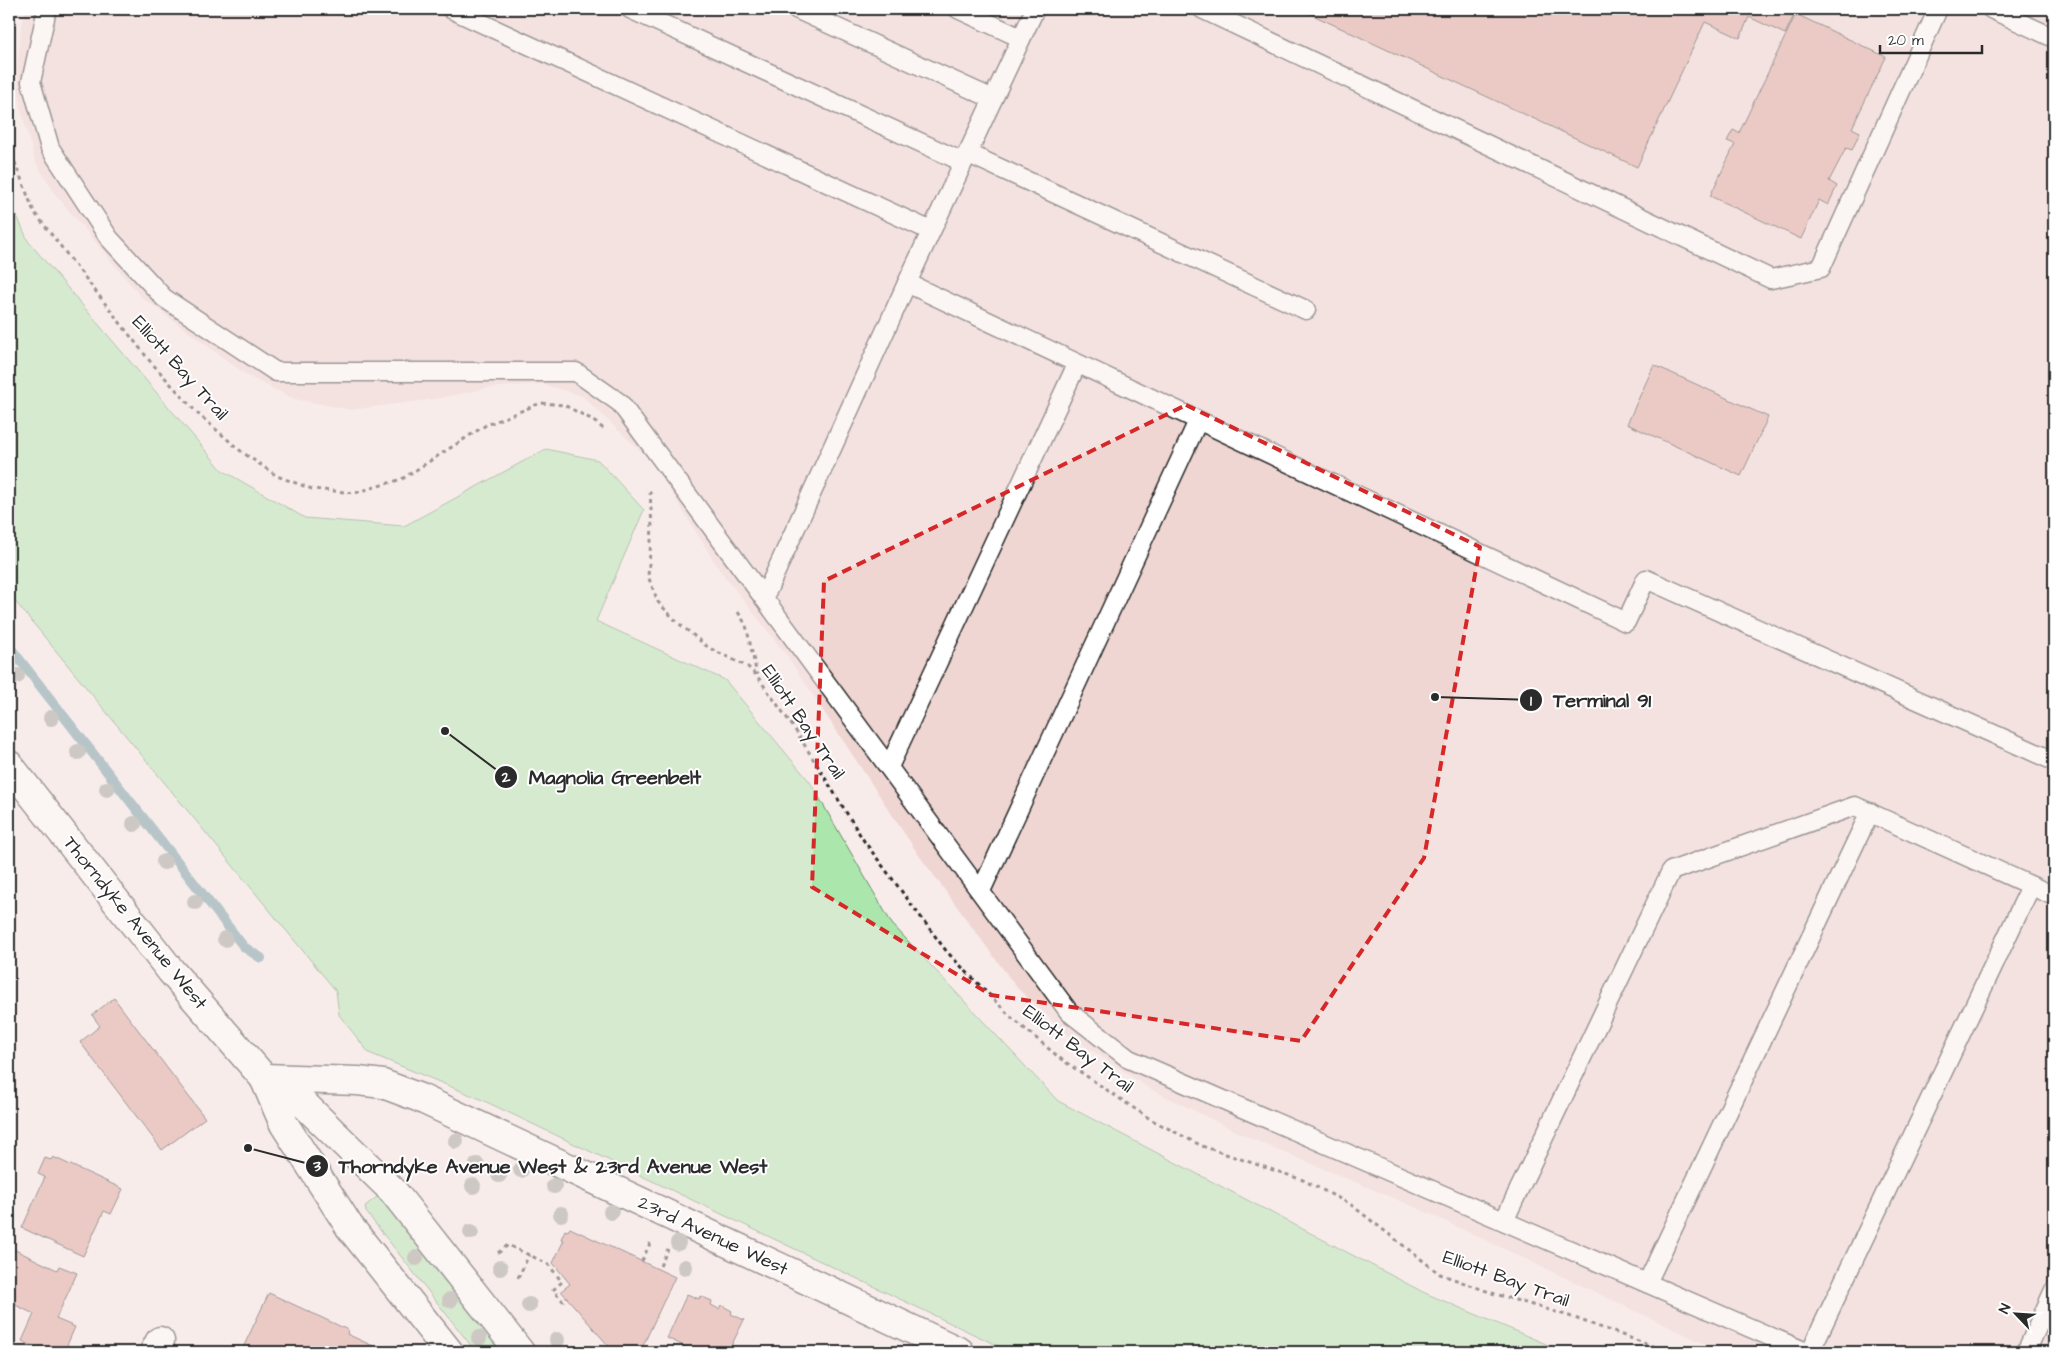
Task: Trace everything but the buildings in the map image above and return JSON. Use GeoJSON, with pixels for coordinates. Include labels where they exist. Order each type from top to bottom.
{"type":"FeatureCollection","features":[{"type":"Feature","properties":{"kind":"main road","name":"Thorndyke Avenue West"},"geometry":{"type":"LineString","coordinates":[[9,765],[171,971],[264,1078],[305,1105],[393,1191],[520,1352]]}},
{"type":"Feature","properties":{"kind":"main road","name":"Thorndyke Avenue West"},"geometry":{"type":"LineString","coordinates":[[264,1078],[284,1124],[350,1226],[449,1352]]}},
{"type":"Feature","properties":{"kind":"main road","name":"23rd Avenue West"},"geometry":{"type":"LineString","coordinates":[[264,1078],[358,1081],[383,1084],[420,1098],[960,1352]]}},
{"type":"Feature","properties":{"kind":"lane"},"geometry":{"type":"LineString","coordinates":[[48,9],[31,82],[50,148],[109,238],[164,298],[276,372],[576,372],[620,403],[1069,1012],[1129,1059],[1806,1352]]}},
{"type":"Feature","properties":{"kind":"lane"},"geometry":{"type":"LineString","coordinates":[[451,9],[931,231]]}},
{"type":"Feature","properties":{"kind":"lane"},"geometry":{"type":"LineString","coordinates":[[630,9],[1306,310]]}},
{"type":"Feature","properties":{"kind":"lane"},"geometry":{"type":"LineString","coordinates":[[796,9],[993,99]]}},
{"type":"Feature","properties":{"kind":"lane"},"geometry":{"type":"LineString","coordinates":[[958,9],[1021,38]]}},
{"type":"Feature","properties":{"kind":"lane"},"geometry":{"type":"LineString","coordinates":[[764,598],[906,283],[1035,9]]}},
{"type":"Feature","properties":{"kind":"lane"},"geometry":{"type":"LineString","coordinates":[[1202,9],[1771,279],[1821,268],[1938,9]]}},
{"type":"Feature","properties":{"kind":"lane"},"geometry":{"type":"LineString","coordinates":[[1991,9],[2054,38]]}},
{"type":"Feature","properties":{"kind":"lane"},"geometry":{"type":"LineString","coordinates":[[906,283],[1626,622],[1646,579],[2054,761]]}},
{"type":"Feature","properties":{"kind":"lane"},"geometry":{"type":"LineString","coordinates":[[890,767],[1077,364]]}},
{"type":"Feature","properties":{"kind":"lane"},"geometry":{"type":"LineString","coordinates":[[981,891],[1198,420]]}},
{"type":"Feature","properties":{"kind":"lane"},"geometry":{"type":"LineString","coordinates":[[1504,1221],[1671,871],[1855,806],[2054,896]]}},
{"type":"Feature","properties":{"kind":"lane"},"geometry":{"type":"LineString","coordinates":[[1647,1283],[1870,812]]}},
{"type":"Feature","properties":{"kind":"lane"},"geometry":{"type":"LineString","coordinates":[[1810,1352],[2031,886]]}},
{"type":"Feature","properties":{"kind":"lane"},"geometry":{"type":"LineString","coordinates":[[2026,1352],[2054,1290]]}},
{"type":"Feature","properties":{"kind":"path","name":"Elliott Bay Trail"},"geometry":{"type":"LineString","coordinates":[[9,147],[34,212],[149,360],[197,413],[242,452],[277,476],[312,489],[355,492],[402,479],[486,425],[540,403],[564,405],[590,419],[609,434]]}},
{"type":"Feature","properties":{"kind":"path","name":"Elliott Bay Trail"},"geometry":{"type":"LineString","coordinates":[[648,486],[651,493],[652,528],[648,576],[658,602],[676,622],[710,648],[748,667],[757,676],[794,728],[864,840],[946,952],[1012,1018],[1061,1059],[1150,1118],[1202,1146],[1303,1180],[1350,1204],[1440,1274],[1492,1293],[1569,1316],[1670,1352]]}},
{"type":"Feature","properties":{"kind":"path"},"geometry":{"type":"LineString","coordinates":[[642,1261],[651,1240]]}},
{"type":"Feature","properties":{"kind":"path"},"geometry":{"type":"LineString","coordinates":[[498,1252],[508,1245],[548,1264],[562,1282],[554,1290],[563,1301],[567,1297]]}},
{"type":"Feature","properties":{"kind":"path"},"geometry":{"type":"LineString","coordinates":[[660,1266],[668,1248]]}},
{"type":"Feature","properties":{"kind":"path"},"geometry":{"type":"LineString","coordinates":[[518,1278],[529,1255]]}},
{"type":"Feature","properties":{"kind":"highlighted area"},"geometry":{"type":"Polygon","coordinates":[[[1186,405],[1480,547],[1424,858],[1301,1041],[991,995],[812,887],[824,581],[1186,405]]]}},
{"type":"Feature","properties":{"kind":"shaded area"},"geometry":{"type":"Polygon","coordinates":[[[26,9],[2054,9],[2054,1352],[1722,1352],[1419,1209],[1247,1137],[1150,1089],[1068,1035],[1017,988],[918,854],[787,656],[718,568],[654,464],[582,396],[542,384],[489,388],[436,399],[351,410],[294,399],[249,377],[141,297],[55,194],[35,161],[20,107],[17,68],[21,28],[26,9]]]}},
{"type":"Feature","properties":{"kind":"green space"},"geometry":{"type":"Polygon","coordinates":[[[9,197],[28,241],[222,470],[305,518],[404,526],[546,449],[598,460],[644,510],[596,621],[725,680],[810,782],[892,924],[1058,1101],[1425,1293],[1565,1352],[1011,1352],[478,1098],[369,1053],[339,1015],[336,991],[9,594],[9,197]]]}},
{"type":"Feature","properties":{"kind":"green space"},"geometry":{"type":"Polygon","coordinates":[[[377,1197],[386,1203],[505,1352],[476,1352],[366,1212],[365,1206],[377,1197]]]}},
{"type":"Feature","properties":{"kind":"waterway"},"geometry":{"type":"LineString","coordinates":[[9,646],[244,947],[261,958]]}},
{"type":"Feature","properties":{"kind":"place","name":"Terminal 91"},"geometry":{"type":"Point","coordinates":[1435,697]}},
{"type":"Feature","properties":{"kind":"place","name":"Magnolia Greenbelt"},"geometry":{"type":"Point","coordinates":[445,731]}},
{"type":"Feature","properties":{"kind":"place","name":"Thorndyke Avenue West & 23rd Avenue West"},"geometry":{"type":"Point","coordinates":[248,1148]}}]}
